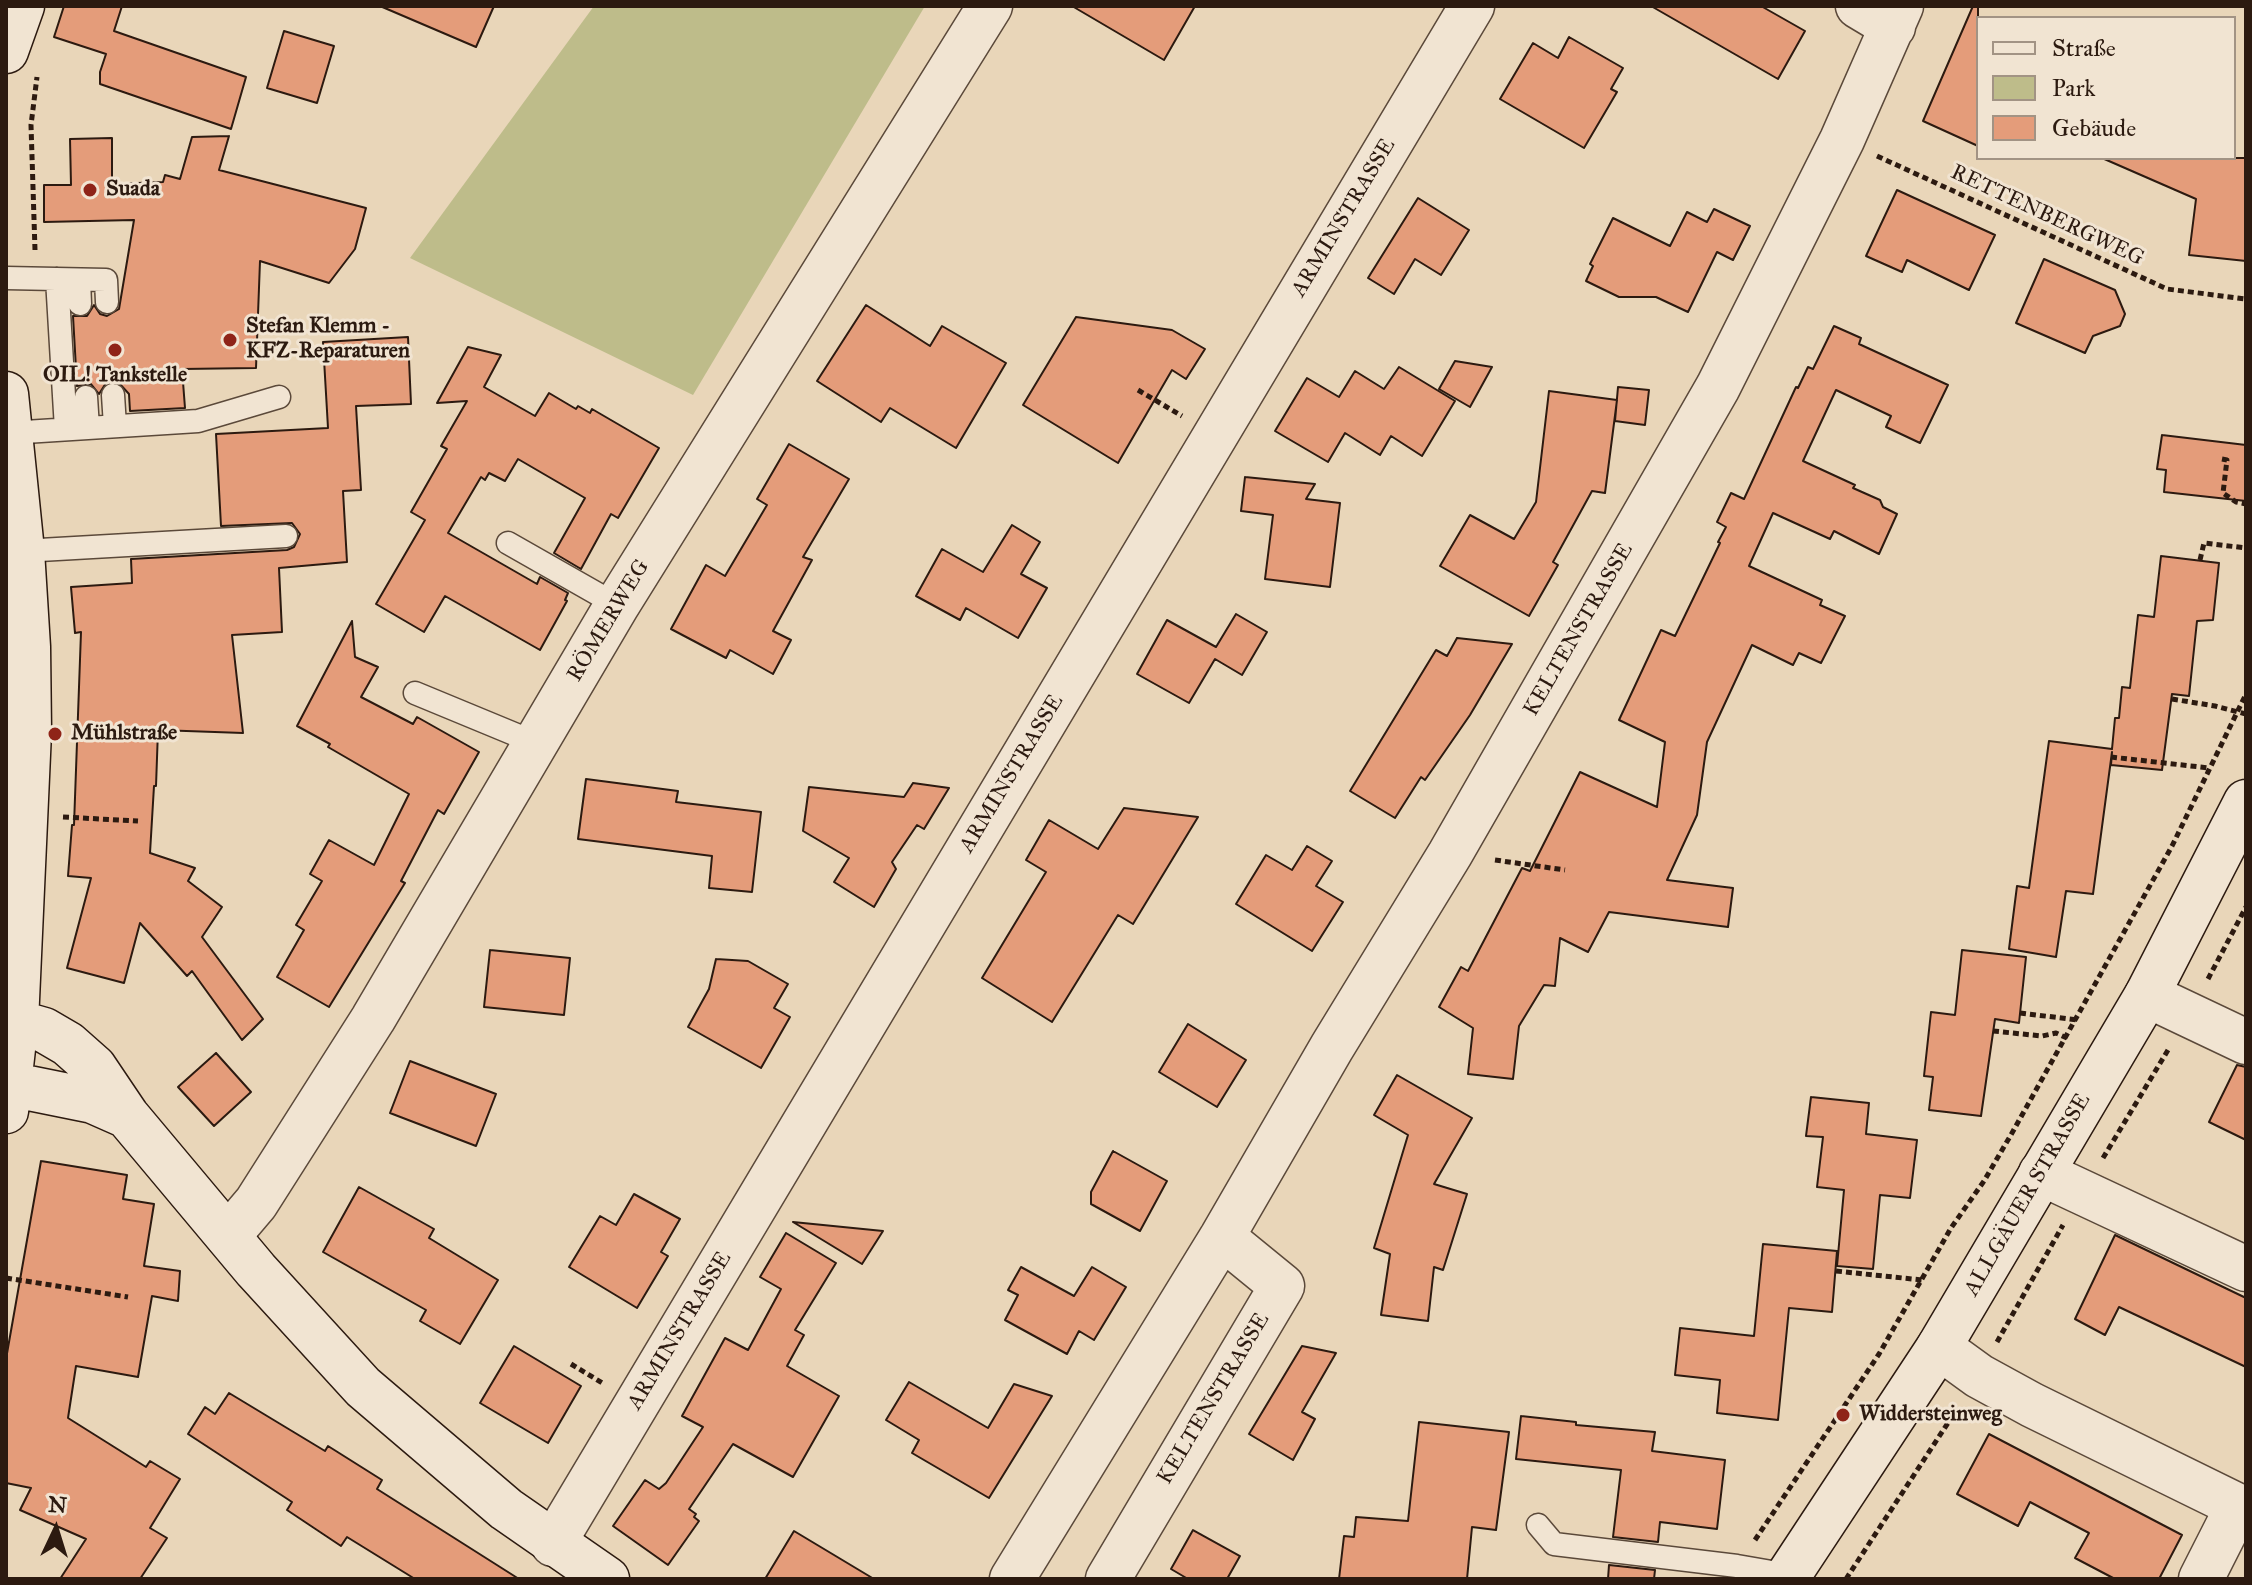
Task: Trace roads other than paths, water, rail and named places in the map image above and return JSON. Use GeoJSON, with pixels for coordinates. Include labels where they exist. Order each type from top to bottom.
{"type":"FeatureCollection","features":[{"type":"Feature","properties":{"kind":"street"},"geometry":{"type":"LineString","coordinates":[[6,51],[22,6]]}},
{"type":"Feature","properties":{"kind":"street","name":"RÖMERWEG"},"geometry":{"type":"LineString","coordinates":[[228,1236],[256,1203],[365,1032],[617,605],[990,6]]}},
{"type":"Feature","properties":{"kind":"street","name":"ARMINSTRASSE"},"geometry":{"type":"LineString","coordinates":[[553,1544],[1472,6]]}},
{"type":"Feature","properties":{"kind":"street","name":"KELTENSTRASSE"},"geometry":{"type":"LineString","coordinates":[[1012,1579],[1222,1237],[1332,1047],[1450,854],[1718,387],[1842,140],[1884,13]]}},
{"type":"Feature","properties":{"kind":"street"},"geometry":{"type":"LineString","coordinates":[[8,414],[22,551],[17,646],[29,732],[16,1022],[8,1097],[93,1101],[127,1116]]}},
{"type":"Feature","properties":{"kind":"street","name":"ALLGÄUER STRASSE"},"geometry":{"type":"LineString","coordinates":[[1787,1577],[1939,1347],[2147,995],[2244,814]]}},
{"type":"Feature","properties":{"kind":"street"},"geometry":{"type":"LineString","coordinates":[[2147,995],[2246,1042]]}},
{"type":"Feature","properties":{"kind":"street"},"geometry":{"type":"LineString","coordinates":[[16,1022],[44,1030],[68,1044],[94,1067],[127,1116],[256,1270],[363,1387],[495,1500],[553,1544],[607,1579]]}},
{"type":"Feature","properties":{"kind":"street"},"geometry":{"type":"LineString","coordinates":[[2041,1173],[2246,1269]]}},
{"type":"Feature","properties":{"kind":"street","name":"KELTENSTRASSE"},"geometry":{"type":"LineString","coordinates":[[1108,1579],[1282,1286],[1222,1237]]}},
{"type":"Feature","properties":{"kind":"street"},"geometry":{"type":"LineString","coordinates":[[1939,1347],[1979,1376],[2242,1508],[2201,1579]]}},
{"type":"Feature","properties":{"kind":"lane"},"geometry":{"type":"LineString","coordinates":[[6,278],[106,280],[107,302]]}},
{"type":"Feature","properties":{"kind":"lane"},"geometry":{"type":"LineString","coordinates":[[68,279],[80,304]]}},
{"type":"Feature","properties":{"kind":"lane"},"geometry":{"type":"LineString","coordinates":[[68,279],[77,429]]}},
{"type":"Feature","properties":{"kind":"lane"},"geometry":{"type":"LineString","coordinates":[[113,395],[115,426]]}},
{"type":"Feature","properties":{"kind":"lane"},"geometry":{"type":"LineString","coordinates":[[77,429],[86,397]]}},
{"type":"Feature","properties":{"kind":"lane"},"geometry":{"type":"LineString","coordinates":[[8,414],[77,429],[198,421],[279,397]]}},
{"type":"Feature","properties":{"kind":"lane"},"geometry":{"type":"LineString","coordinates":[[22,551],[286,536]]}},
{"type":"Feature","properties":{"kind":"lane"},"geometry":{"type":"LineString","coordinates":[[508,543],[617,605]]}},
{"type":"Feature","properties":{"kind":"lane"},"geometry":{"type":"LineString","coordinates":[[415,693],[536,743]]}},
{"type":"Feature","properties":{"kind":"lane","name":"ALLGÄUER STRASSE"},"geometry":{"type":"LineString","coordinates":[[1538,1525],[1554,1544],[1737,1566],[1787,1577]]}},
{"type":"Feature","properties":{"kind":"place","name":"Suada"},"geometry":{"type":"Point","coordinates":[90,190]}},
{"type":"Feature","properties":{"kind":"place","name":"Stefan Klemm - KFZ-Reparaturen"},"geometry":{"type":"Point","coordinates":[230,340]}},
{"type":"Feature","properties":{"kind":"place","name":"OIL! Tankstelle"},"geometry":{"type":"Point","coordinates":[115,350]}},
{"type":"Feature","properties":{"kind":"place","name":"Mühlstraße"},"geometry":{"type":"Point","coordinates":[55,734]}},
{"type":"Feature","properties":{"kind":"place","name":"Widdersteinweg"},"geometry":{"type":"Point","coordinates":[1843,1415]}}]}
